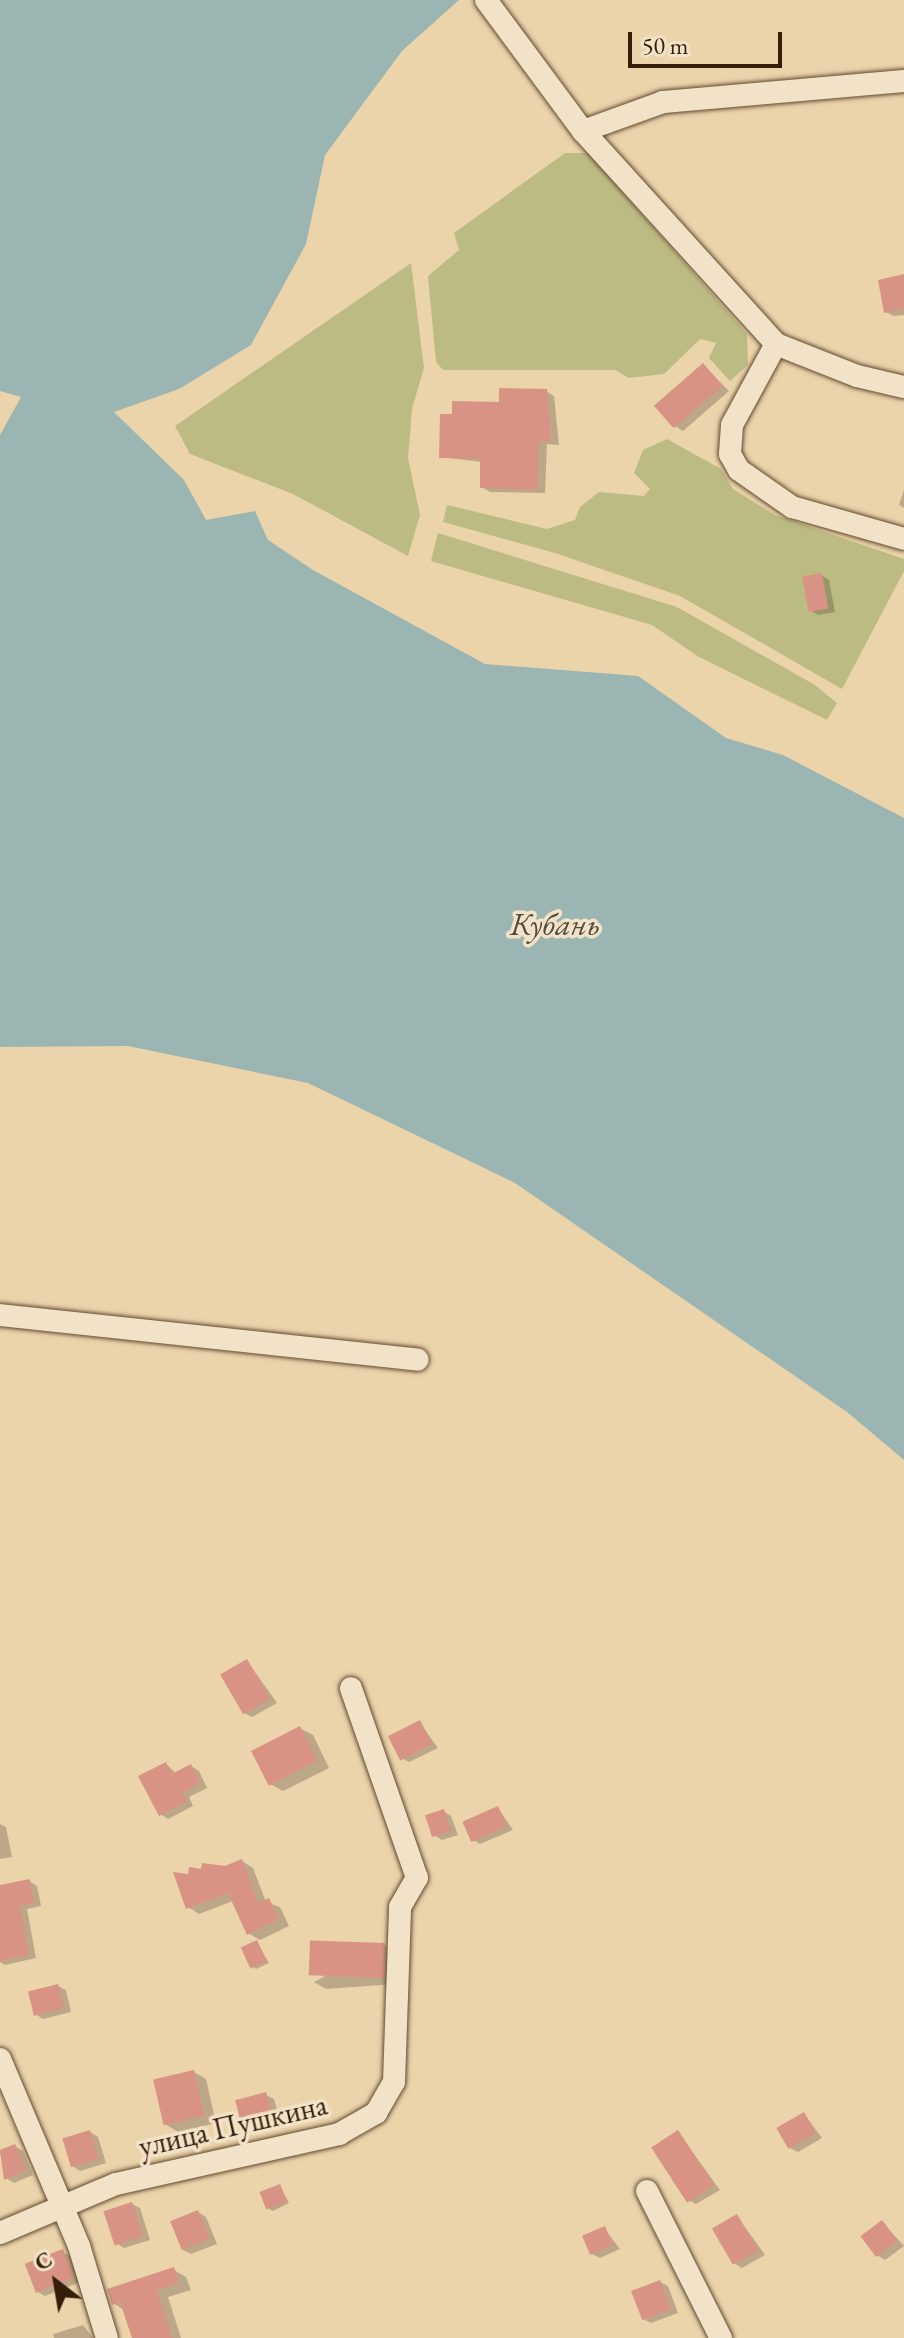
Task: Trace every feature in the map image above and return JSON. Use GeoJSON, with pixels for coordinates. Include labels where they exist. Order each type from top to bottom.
{"type":"FeatureCollection","features":[{"type":"Feature","properties":{"kind":"street"},"geometry":{"type":"LineString","coordinates":[[486,0],[583,131],[776,344],[857,376],[904,387]]}},
{"type":"Feature","properties":{"kind":"street"},"geometry":{"type":"LineString","coordinates":[[583,131],[663,102],[904,81]]}},
{"type":"Feature","properties":{"kind":"street"},"geometry":{"type":"LineString","coordinates":[[776,344],[732,425],[730,454],[739,470],[792,507],[904,539]]}},
{"type":"Feature","properties":{"kind":"street"},"geometry":{"type":"LineString","coordinates":[[0,1315],[418,1360]]}},
{"type":"Feature","properties":{"kind":"street","name":"улица Пушкина"},"geometry":{"type":"LineString","coordinates":[[0,2233],[116,2184],[339,2134],[376,2113],[394,2082],[400,1907],[417,1878],[351,1688]]}},
{"type":"Feature","properties":{"kind":"street"},"geometry":{"type":"LineString","coordinates":[[0,2059],[63,2208],[107,2338]]}},
{"type":"Feature","properties":{"kind":"street"},"geometry":{"type":"LineString","coordinates":[[647,2191],[721,2338]]}},
{"type":"Feature","properties":{"kind":"shaded area"},"geometry":{"type":"Polygon","coordinates":[[[565,153],[588,153],[747,334],[748,365],[730,381],[709,358],[716,343],[700,339],[664,374],[629,378],[615,370],[443,370],[436,362],[428,276],[459,250],[454,233],[565,153]]]}},
{"type":"Feature","properties":{"kind":"shaded area"},"geometry":{"type":"Polygon","coordinates":[[[411,263],[424,368],[412,409],[408,458],[420,515],[408,556],[293,494],[190,454],[175,426],[411,263]]]}},
{"type":"Feature","properties":{"kind":"shaded area"},"geometry":{"type":"Polygon","coordinates":[[[667,439],[721,469],[733,489],[775,515],[904,559],[904,571],[842,689],[680,596],[555,553],[443,522],[447,505],[547,529],[575,520],[580,507],[599,492],[644,496],[650,489],[634,473],[643,450],[667,439]]]}},
{"type":"Feature","properties":{"kind":"shaded area"},"geometry":{"type":"Polygon","coordinates":[[[438,533],[677,607],[815,685],[837,703],[827,720],[699,657],[652,625],[431,561],[438,533]]]}},
{"type":"Feature","properties":{"kind":"water","name":"Кубань"},"geometry":{"type":"Polygon","coordinates":[[[0,0],[459,0],[402,51],[325,155],[306,244],[251,345],[179,389],[114,412],[184,480],[206,520],[255,511],[268,540],[313,570],[485,664],[638,676],[726,738],[783,755],[904,818],[904,1460],[847,1412],[515,1183],[308,1083],[128,1046],[0,1047],[0,435],[21,397],[0,391],[0,0]]]}},
{"type":"Feature","properties":{"kind":"building"},"geometry":{"type":"Polygon","coordinates":[[[904,274],[904,309],[884,313],[878,280],[904,274]]]}},
{"type":"Feature","properties":{"kind":"building"},"geometry":{"type":"Polygon","coordinates":[[[703,363],[723,386],[674,428],[654,406],[703,363]]]}},
{"type":"Feature","properties":{"kind":"building"},"geometry":{"type":"Polygon","coordinates":[[[499,388],[547,389],[551,441],[539,441],[538,490],[480,488],[480,459],[439,458],[440,414],[452,414],[452,401],[499,402],[499,388]]]}},
{"type":"Feature","properties":{"kind":"building"},"geometry":{"type":"Polygon","coordinates":[[[822,573],[828,608],[809,612],[802,576],[822,573]]]}},
{"type":"Feature","properties":{"kind":"building"},"geometry":{"type":"Polygon","coordinates":[[[247,1659],[270,1699],[243,1714],[220,1674],[247,1659]]]}},
{"type":"Feature","properties":{"kind":"building"},"geometry":{"type":"Polygon","coordinates":[[[420,1720],[432,1744],[400,1760],[388,1736],[420,1720]]]}},
{"type":"Feature","properties":{"kind":"building"},"geometry":{"type":"Polygon","coordinates":[[[300,1726],[318,1761],[269,1786],[251,1751],[300,1726]]]}},
{"type":"Feature","properties":{"kind":"building"},"geometry":{"type":"Polygon","coordinates":[[[166,1762],[172,1774],[191,1764],[200,1783],[182,1793],[187,1801],[159,1816],[138,1776],[166,1762]]]}},
{"type":"Feature","properties":{"kind":"building"},"geometry":{"type":"Polygon","coordinates":[[[498,1806],[507,1826],[471,1842],[462,1822],[498,1806]]]}},
{"type":"Feature","properties":{"kind":"building"},"geometry":{"type":"Polygon","coordinates":[[[444,1809],[451,1831],[432,1837],[425,1815],[444,1809]]]}},
{"type":"Feature","properties":{"kind":"building"},"geometry":{"type":"Polygon","coordinates":[[[242,1859],[258,1903],[269,1898],[279,1919],[247,1935],[228,1893],[186,1909],[173,1872],[188,1874],[189,1867],[201,1869],[202,1863],[225,1866],[242,1859]]]}},
{"type":"Feature","properties":{"kind":"building"},"geometry":{"type":"Polygon","coordinates":[[[30,1879],[34,1903],[20,1906],[29,1955],[0,1961],[0,1885],[30,1879]]]}},
{"type":"Feature","properties":{"kind":"building"},"geometry":{"type":"Polygon","coordinates":[[[257,1940],[267,1961],[250,1968],[241,1948],[257,1940]]]}},
{"type":"Feature","properties":{"kind":"building"},"geometry":{"type":"Polygon","coordinates":[[[310,1940],[385,1943],[384,1978],[309,1975],[310,1940]]]}},
{"type":"Feature","properties":{"kind":"building"},"geometry":{"type":"Polygon","coordinates":[[[58,1984],[64,2008],[34,2016],[28,1991],[58,1984]]]}},
{"type":"Feature","properties":{"kind":"building"},"geometry":{"type":"Polygon","coordinates":[[[194,2070],[205,2116],[164,2125],[153,2079],[194,2070]]]}},
{"type":"Feature","properties":{"kind":"building"},"geometry":{"type":"Polygon","coordinates":[[[266,2092],[273,2118],[242,2126],[235,2100],[266,2092]]]}},
{"type":"Feature","properties":{"kind":"building"},"geometry":{"type":"Polygon","coordinates":[[[804,2112],[816,2133],[788,2149],[776,2128],[804,2112]]]}},
{"type":"Feature","properties":{"kind":"building"},"geometry":{"type":"Polygon","coordinates":[[[90,2130],[99,2159],[71,2167],[62,2138],[90,2130]]]}},
{"type":"Feature","properties":{"kind":"building"},"geometry":{"type":"Polygon","coordinates":[[[678,2130],[714,2185],[687,2203],[651,2147],[678,2130]]]}},
{"type":"Feature","properties":{"kind":"building"},"geometry":{"type":"Polygon","coordinates":[[[15,2144],[26,2170],[4,2180],[0,2150],[15,2144]]]}},
{"type":"Feature","properties":{"kind":"building"},"geometry":{"type":"Polygon","coordinates":[[[280,2184],[287,2202],[266,2210],[259,2192],[280,2184]]]}},
{"type":"Feature","properties":{"kind":"building"},"geometry":{"type":"Polygon","coordinates":[[[132,2202],[143,2236],[115,2246],[103,2211],[132,2202]]]}},
{"type":"Feature","properties":{"kind":"building"},"geometry":{"type":"Polygon","coordinates":[[[198,2210],[210,2239],[182,2250],[170,2221],[198,2210]]]}},
{"type":"Feature","properties":{"kind":"building"},"geometry":{"type":"Polygon","coordinates":[[[737,2214],[758,2250],[733,2265],[712,2228],[737,2214]]]}},
{"type":"Feature","properties":{"kind":"building"},"geometry":{"type":"Polygon","coordinates":[[[882,2220],[898,2241],[876,2257],[860,2236],[882,2220]]]}},
{"type":"Feature","properties":{"kind":"building"},"geometry":{"type":"Polygon","coordinates":[[[605,2226],[613,2245],[590,2255],[582,2236],[605,2226]]]}},
{"type":"Feature","properties":{"kind":"building"},"geometry":{"type":"Polygon","coordinates":[[[63,2249],[74,2278],[36,2293],[25,2264],[63,2249]]]}},
{"type":"Feature","properties":{"kind":"building"},"geometry":{"type":"Polygon","coordinates":[[[174,2267],[179,2283],[157,2290],[172,2338],[132,2338],[120,2302],[112,2305],[107,2289],[174,2267]]]}},
{"type":"Feature","properties":{"kind":"building"},"geometry":{"type":"Polygon","coordinates":[[[660,2280],[671,2309],[642,2320],[631,2291],[660,2280]]]}}]}
